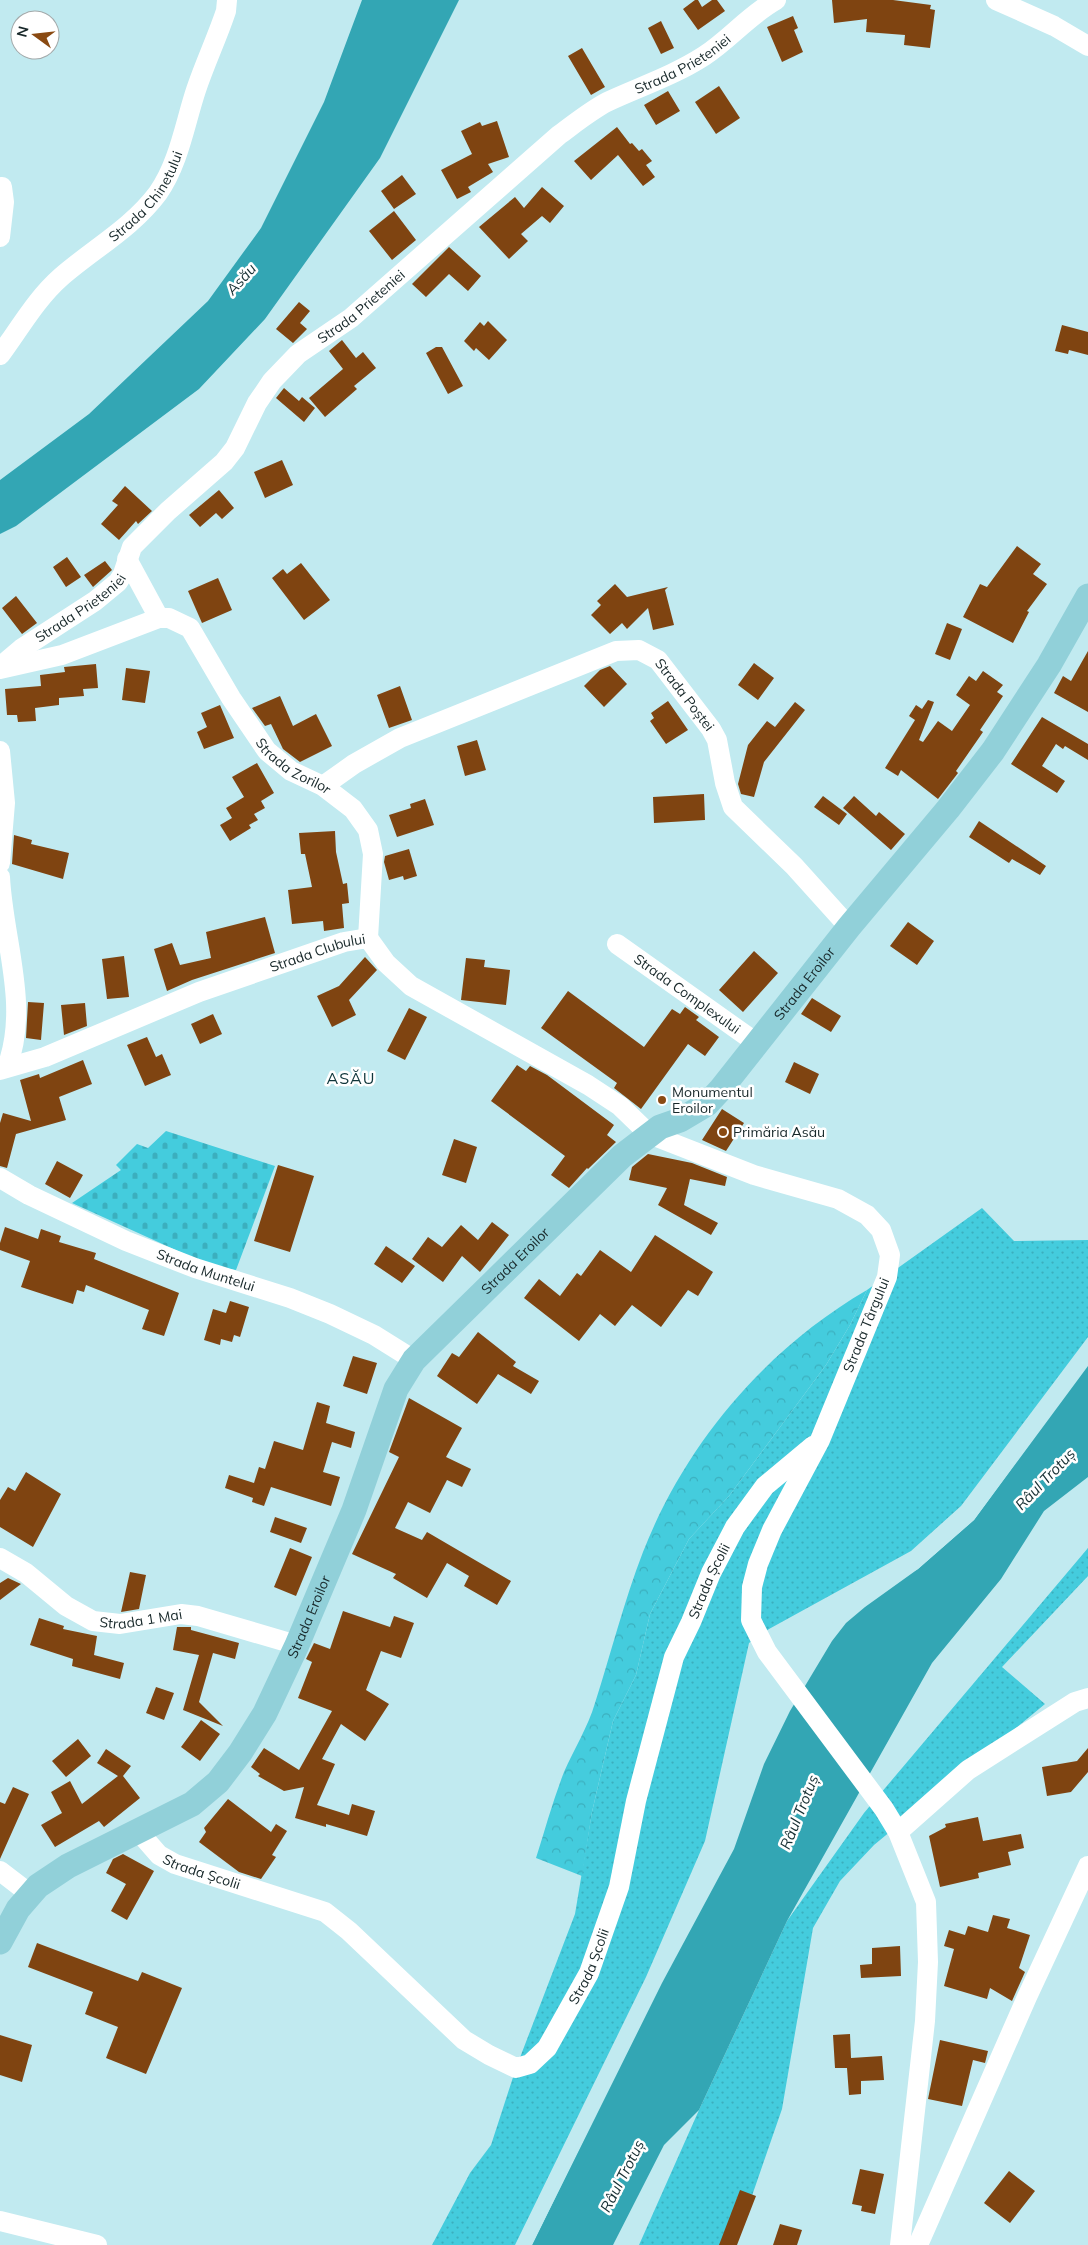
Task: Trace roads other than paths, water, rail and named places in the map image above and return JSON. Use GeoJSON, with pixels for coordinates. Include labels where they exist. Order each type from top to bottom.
{"type":"FeatureCollection","features":[{"type":"Feature","properties":{"kind":"main road","name":"Strada Eroilor"},"geometry":{"type":"LineString","coordinates":[[0,1942],[18,1909],[38,1886],[68,1866],[192,1804],[218,1782],[252,1736],[297,1645],[354,1510],[396,1389],[414,1360],[622,1156],[660,1127],[680,1120],[707,1104],[758,1044],[849,927],[948,809],[993,751],[1044,673],[1088,596]]}},
{"type":"Feature","properties":{"kind":"street","name":"Strada Chinetului"},"geometry":{"type":"LineString","coordinates":[[0,355],[47,290],[117,235],[159,192],[169,173],[180,143],[199,82],[226,11],[227,0]]}},
{"type":"Feature","properties":{"kind":"street","name":"Strada Prieteniei"},"geometry":{"type":"LineString","coordinates":[[0,668],[21,649],[95,600],[118,582],[123,574],[132,547],[143,534],[224,462],[235,448],[257,403],[272,381],[298,354],[351,318],[575,123],[605,103],[660,80],[704,56],[724,42],[765,6],[776,0]]}},
{"type":"Feature","properties":{"kind":"street"},"geometry":{"type":"LineString","coordinates":[[996,0],[1054,26],[1088,46]]}},
{"type":"Feature","properties":{"kind":"street"},"geometry":{"type":"LineString","coordinates":[[0,237],[4,202],[2,188]]}},
{"type":"Feature","properties":{"kind":"street"},"geometry":{"type":"LineString","coordinates":[[0,668],[62,655],[159,618],[127,559]]}},
{"type":"Feature","properties":{"kind":"street","name":"Strada Zorilor"},"geometry":{"type":"LineString","coordinates":[[159,618],[169,618],[181,623],[195,634],[231,698],[267,751],[290,771],[323,786],[363,820],[372,840],[373,868],[368,938]]}},
{"type":"Feature","properties":{"kind":"street","name":"Strada Poștei"},"geometry":{"type":"LineString","coordinates":[[323,786],[376,751],[425,727],[616,651],[639,650],[658,660],[711,729],[717,740],[728,796],[734,807],[794,866],[849,927]]}},
{"type":"Feature","properties":{"kind":"street"},"geometry":{"type":"LineString","coordinates":[[0,751],[5,804],[0,863]]}},
{"type":"Feature","properties":{"kind":"street"},"geometry":{"type":"LineString","coordinates":[[0,877],[17,1008],[16,1035],[13,1050],[4,1069]]}},
{"type":"Feature","properties":{"kind":"street","name":"Strada Clubului"},"geometry":{"type":"LineString","coordinates":[[4,1069],[61,1051],[199,992],[344,942],[368,938],[386,963],[411,986],[588,1085],[620,1106],[649,1134]]}},
{"type":"Feature","properties":{"kind":"street","name":"Strada Complexului"},"geometry":{"type":"LineString","coordinates":[[617,944],[758,1044]]}},
{"type":"Feature","properties":{"kind":"street","name":"Strada Târgului"},"geometry":{"type":"LineString","coordinates":[[649,1134],[754,1175],[838,1200],[867,1215],[881,1230],[890,1255],[886,1277],[820,1440],[772,1530],[758,1564],[752,1587],[751,1620],[767,1652],[884,1809],[898,1832],[926,1902],[928,1962],[925,2021],[900,2245]]}},
{"type":"Feature","properties":{"kind":"street","name":"Strada Muntelui"},"geometry":{"type":"LineString","coordinates":[[0,1178],[28,1195],[126,1241],[194,1268],[290,1298],[330,1314],[374,1335],[414,1360]]}},
{"type":"Feature","properties":{"kind":"street","name":"Strada Școlii"},"geometry":{"type":"LineString","coordinates":[[138,1831],[159,1854],[175,1864],[325,1912],[350,1931],[464,2040],[489,2056],[516,2068],[530,2064],[547,2048],[589,1972],[619,1887],[636,1801],[674,1657],[691,1622],[710,1573],[735,1527],[765,1486],[820,1440]]}},
{"type":"Feature","properties":{"kind":"street","name":"Strada 1 Mai"},"geometry":{"type":"LineString","coordinates":[[0,1558],[26,1573],[66,1606],[93,1622],[120,1624],[181,1614],[198,1616],[297,1645]]}},
{"type":"Feature","properties":{"kind":"street"},"geometry":{"type":"LineString","coordinates":[[898,1832],[968,1770],[1074,1702],[1088,1698]]}},
{"type":"Feature","properties":{"kind":"street"},"geometry":{"type":"LineString","coordinates":[[918,2245],[1027,1997],[1088,1866]]}},
{"type":"Feature","properties":{"kind":"street"},"geometry":{"type":"LineString","coordinates":[[0,1871],[30,1894]]}},
{"type":"Feature","properties":{"kind":"street"},"geometry":{"type":"LineString","coordinates":[[0,2221],[97,2245]]}},
{"type":"Feature","properties":{"kind":"water","name":"Asău"},"geometry":{"type":"Polygon","coordinates":[[[362,0],[459,0],[380,158],[265,319],[199,389],[16,526],[0,534],[0,480],[89,414],[208,301],[261,228],[324,102],[362,0]]]}},
{"type":"Feature","properties":{"kind":"water","name":"Râul Trotuș"},"geometry":{"type":"Polygon","coordinates":[[[1088,1366],[1088,1477],[1044,1511],[1001,1579],[932,1663],[787,1921],[699,2110],[664,2145],[613,2245],[532,2245],[662,1983],[734,1849],[764,1764],[790,1711],[832,1641],[846,1623],[918,1569],[974,1520],[1088,1366]]]}},
{"type":"Feature","properties":{"kind":"place","name":"Monumentul Eroilor"},"geometry":{"type":"Point","coordinates":[662,1100]}},
{"type":"Feature","properties":{"kind":"place","name":"Primăria Asău"},"geometry":{"type":"Point","coordinates":[723,1132]}},
{"type":"Feature","properties":{"kind":"district","name":"ASĂU"},"geometry":{"type":"Point","coordinates":[351,1078]}}]}
